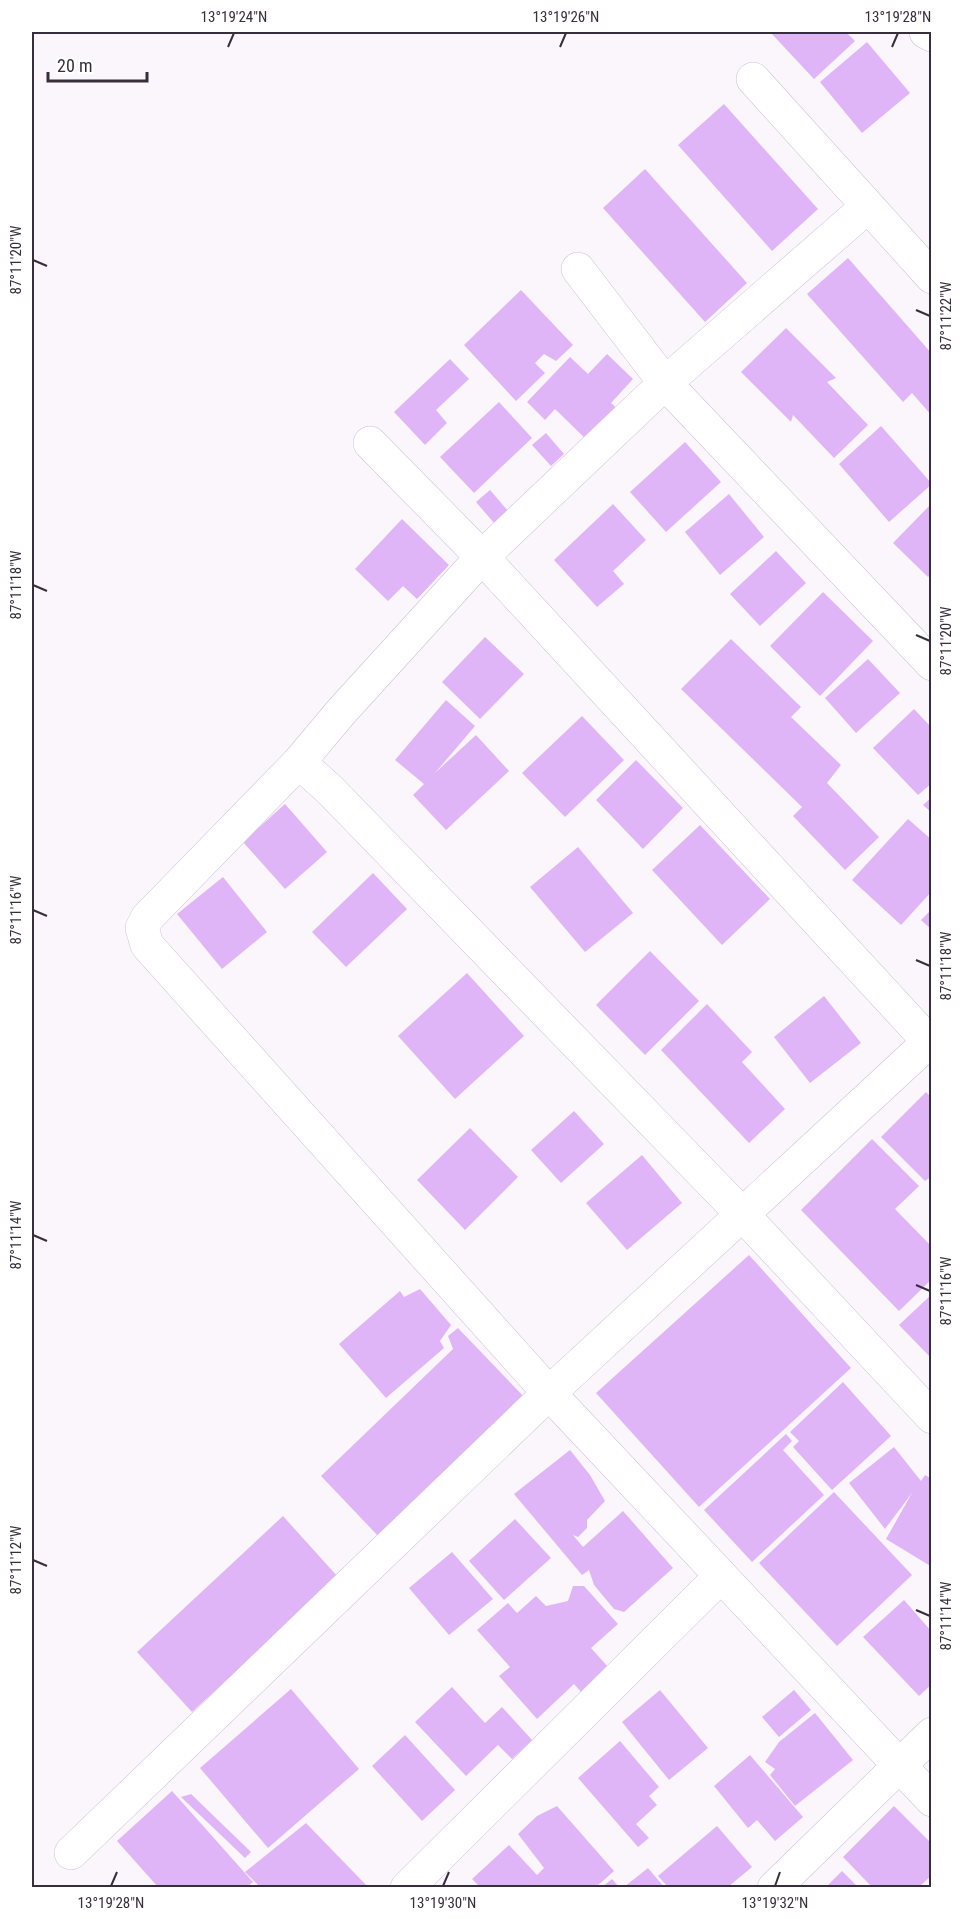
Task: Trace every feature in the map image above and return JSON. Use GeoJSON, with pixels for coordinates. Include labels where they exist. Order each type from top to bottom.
{"type":"FeatureCollection","features":[{"type":"Feature","properties":{"kind":"street"},"geometry":{"type":"LineString","coordinates":[[926,32],[932,35]]}},
{"type":"Feature","properties":{"kind":"street"},"geometry":{"type":"LineString","coordinates":[[753,79],[932,277]]}},
{"type":"Feature","properties":{"kind":"street"},"geometry":{"type":"LineString","coordinates":[[867,207],[665,382],[482,557],[341,712],[299,762],[147,918],[142,928],[147,945],[168,970],[549,1393],[932,1800]]}},
{"type":"Feature","properties":{"kind":"street"},"geometry":{"type":"LineString","coordinates":[[578,269],[665,382],[932,664]]}},
{"type":"Feature","properties":{"kind":"street"},"geometry":{"type":"LineString","coordinates":[[71,1853],[549,1393],[931,1042],[482,557],[370,442]]}},
{"type":"Feature","properties":{"kind":"street"},"geometry":{"type":"LineString","coordinates":[[299,762],[330,790],[742,1214],[932,1417]]}},
{"type":"Feature","properties":{"kind":"street"},"geometry":{"type":"LineString","coordinates":[[407,1887],[721,1576]]}},
{"type":"Feature","properties":{"kind":"street"},"geometry":{"type":"LineString","coordinates":[[774,1887],[932,1734]]}},
{"type":"Feature","properties":{"kind":"building"},"geometry":{"type":"Polygon","coordinates":[[[772,32],[846,32],[855,41],[814,79],[772,32]]]}},
{"type":"Feature","properties":{"kind":"building"},"geometry":{"type":"Polygon","coordinates":[[[867,42],[910,93],[862,133],[820,82],[867,42]]]}},
{"type":"Feature","properties":{"kind":"building"},"geometry":{"type":"Polygon","coordinates":[[[724,104],[818,209],[772,251],[678,145],[724,104]]]}},
{"type":"Feature","properties":{"kind":"building"},"geometry":{"type":"Polygon","coordinates":[[[645,169],[747,283],[705,322],[603,208],[645,169]]]}},
{"type":"Feature","properties":{"kind":"building"},"geometry":{"type":"Polygon","coordinates":[[[848,258],[932,354],[932,416],[912,393],[903,402],[807,294],[848,258]]]}},
{"type":"Feature","properties":{"kind":"building"},"geometry":{"type":"Polygon","coordinates":[[[521,290],[573,345],[556,361],[544,354],[535,363],[545,373],[516,401],[464,345],[521,290]]]}},
{"type":"Feature","properties":{"kind":"building"},"geometry":{"type":"Polygon","coordinates":[[[786,328],[836,378],[827,382],[868,425],[834,458],[793,415],[791,422],[741,372],[786,328]]]}},
{"type":"Feature","properties":{"kind":"building"},"geometry":{"type":"Polygon","coordinates":[[[607,354],[633,379],[611,403],[620,411],[590,443],[555,409],[545,420],[527,402],[570,357],[588,374],[607,354]]]}},
{"type":"Feature","properties":{"kind":"building"},"geometry":{"type":"Polygon","coordinates":[[[450,359],[469,379],[436,410],[447,423],[425,445],[394,412],[450,359]]]}},
{"type":"Feature","properties":{"kind":"building"},"geometry":{"type":"Polygon","coordinates":[[[499,402],[532,438],[474,493],[440,457],[499,402]]]}},
{"type":"Feature","properties":{"kind":"building"},"geometry":{"type":"Polygon","coordinates":[[[881,426],[932,484],[889,522],[839,464],[881,426]]]}},
{"type":"Feature","properties":{"kind":"building"},"geometry":{"type":"Polygon","coordinates":[[[546,433],[564,454],[551,466],[532,445],[546,433]]]}},
{"type":"Feature","properties":{"kind":"building"},"geometry":{"type":"Polygon","coordinates":[[[685,442],[721,482],[666,532],[630,492],[685,442]]]}},
{"type":"Feature","properties":{"kind":"building"},"geometry":{"type":"Polygon","coordinates":[[[490,490],[508,511],[494,523],[476,502],[490,490]]]}},
{"type":"Feature","properties":{"kind":"building"},"geometry":{"type":"Polygon","coordinates":[[[729,494],[764,537],[720,575],[685,532],[729,494]]]}},
{"type":"Feature","properties":{"kind":"building"},"geometry":{"type":"Polygon","coordinates":[[[932,503],[932,573],[928,577],[893,543],[932,503]]]}},
{"type":"Feature","properties":{"kind":"building"},"geometry":{"type":"Polygon","coordinates":[[[613,504],[646,540],[613,571],[624,584],[597,607],[554,560],[613,504]]]}},
{"type":"Feature","properties":{"kind":"building"},"geometry":{"type":"Polygon","coordinates":[[[402,519],[449,565],[417,599],[403,586],[388,601],[355,569],[402,519]]]}},
{"type":"Feature","properties":{"kind":"building"},"geometry":{"type":"Polygon","coordinates":[[[776,551],[806,583],[760,626],[730,594],[776,551]]]}},
{"type":"Feature","properties":{"kind":"building"},"geometry":{"type":"Polygon","coordinates":[[[823,592],[873,641],[820,696],[770,646],[823,592]]]}},
{"type":"Feature","properties":{"kind":"building"},"geometry":{"type":"Polygon","coordinates":[[[485,637],[524,674],[480,719],[442,682],[485,637]]]}},
{"type":"Feature","properties":{"kind":"building"},"geometry":{"type":"Polygon","coordinates":[[[731,639],[801,707],[791,717],[841,765],[827,783],[879,837],[845,870],[793,816],[802,807],[681,689],[731,639]]]}},
{"type":"Feature","properties":{"kind":"building"},"geometry":{"type":"Polygon","coordinates":[[[868,659],[900,693],[856,733],[825,698],[868,659]]]}},
{"type":"Feature","properties":{"kind":"building"},"geometry":{"type":"Polygon","coordinates":[[[446,700],[475,726],[435,773],[476,735],[509,771],[446,830],[413,795],[424,784],[395,760],[446,700]]]}},
{"type":"Feature","properties":{"kind":"building"},"geometry":{"type":"Polygon","coordinates":[[[914,709],[932,728],[932,783],[918,795],[873,748],[914,709]]]}},
{"type":"Feature","properties":{"kind":"building"},"geometry":{"type":"Polygon","coordinates":[[[582,716],[624,760],[565,817],[522,773],[582,716]]]}},
{"type":"Feature","properties":{"kind":"building"},"geometry":{"type":"Polygon","coordinates":[[[636,760],[683,808],[643,849],[596,800],[636,760]]]}},
{"type":"Feature","properties":{"kind":"building"},"geometry":{"type":"Polygon","coordinates":[[[932,797],[932,813],[923,805],[932,797]]]}},
{"type":"Feature","properties":{"kind":"building"},"geometry":{"type":"Polygon","coordinates":[[[285,804],[327,852],[285,889],[243,842],[285,804]]]}},
{"type":"Feature","properties":{"kind":"building"},"geometry":{"type":"Polygon","coordinates":[[[908,819],[932,840],[932,891],[901,925],[852,880],[908,819]]]}},
{"type":"Feature","properties":{"kind":"building"},"geometry":{"type":"Polygon","coordinates":[[[700,825],[770,899],[722,945],[652,870],[700,825]]]}},
{"type":"Feature","properties":{"kind":"building"},"geometry":{"type":"Polygon","coordinates":[[[578,847],[633,913],[585,952],[530,887],[578,847]]]}},
{"type":"Feature","properties":{"kind":"building"},"geometry":{"type":"Polygon","coordinates":[[[373,873],[407,909],[346,967],[312,932],[373,873]]]}},
{"type":"Feature","properties":{"kind":"building"},"geometry":{"type":"Polygon","coordinates":[[[223,877],[267,932],[222,969],[177,914],[223,877]]]}},
{"type":"Feature","properties":{"kind":"building"},"geometry":{"type":"Polygon","coordinates":[[[932,909],[932,930],[921,920],[932,909]]]}},
{"type":"Feature","properties":{"kind":"building"},"geometry":{"type":"Polygon","coordinates":[[[650,951],[699,1001],[645,1055],[596,1005],[650,951]]]}},
{"type":"Feature","properties":{"kind":"building"},"geometry":{"type":"Polygon","coordinates":[[[467,973],[524,1036],[455,1099],[398,1036],[467,973]]]}},
{"type":"Feature","properties":{"kind":"building"},"geometry":{"type":"Polygon","coordinates":[[[824,996],[861,1043],[810,1083],[774,1037],[824,996]]]}},
{"type":"Feature","properties":{"kind":"building"},"geometry":{"type":"Polygon","coordinates":[[[707,1004],[752,1052],[742,1062],[785,1109],[749,1143],[661,1050],[707,1004]]]}},
{"type":"Feature","properties":{"kind":"building"},"geometry":{"type":"Polygon","coordinates":[[[926,1092],[932,1098],[932,1176],[925,1181],[881,1137],[926,1092]]]}},
{"type":"Feature","properties":{"kind":"building"},"geometry":{"type":"Polygon","coordinates":[[[574,1111],[604,1144],[561,1183],[531,1150],[574,1111]]]}},
{"type":"Feature","properties":{"kind":"building"},"geometry":{"type":"Polygon","coordinates":[[[470,1128],[518,1177],[465,1230],[417,1180],[470,1128]]]}},
{"type":"Feature","properties":{"kind":"building"},"geometry":{"type":"Polygon","coordinates":[[[872,1139],[919,1186],[895,1209],[932,1247],[932,1279],[899,1311],[801,1210],[872,1139]]]}},
{"type":"Feature","properties":{"kind":"building"},"geometry":{"type":"Polygon","coordinates":[[[642,1155],[682,1203],[627,1250],[586,1203],[642,1155]]]}},
{"type":"Feature","properties":{"kind":"building"},"geometry":{"type":"Polygon","coordinates":[[[749,1255],[851,1368],[699,1507],[596,1393],[749,1255]]]}},
{"type":"Feature","properties":{"kind":"building"},"geometry":{"type":"Polygon","coordinates":[[[420,1289],[451,1325],[440,1341],[444,1348],[386,1398],[339,1344],[400,1291],[404,1297],[420,1289]]]}},
{"type":"Feature","properties":{"kind":"building"},"geometry":{"type":"Polygon","coordinates":[[[932,1294],[932,1359],[899,1325],[932,1294]]]}},
{"type":"Feature","properties":{"kind":"building"},"geometry":{"type":"Polygon","coordinates":[[[458,1328],[525,1398],[380,1538],[321,1476],[453,1349],[448,1336],[458,1328]]]}},
{"type":"Feature","properties":{"kind":"building"},"geometry":{"type":"Polygon","coordinates":[[[843,1382],[891,1436],[832,1490],[793,1447],[799,1441],[790,1432],[843,1382]]]}},
{"type":"Feature","properties":{"kind":"building"},"geometry":{"type":"Polygon","coordinates":[[[786,1434],[792,1441],[783,1450],[824,1495],[752,1562],[704,1510],[786,1434]]]}},
{"type":"Feature","properties":{"kind":"building"},"geometry":{"type":"Polygon","coordinates":[[[894,1447],[921,1481],[925,1475],[932,1479],[932,1567],[886,1539],[912,1493],[885,1529],[849,1483],[894,1447]]]}},
{"type":"Feature","properties":{"kind":"building"},"geometry":{"type":"Polygon","coordinates":[[[570,1450],[590,1475],[605,1501],[587,1520],[587,1528],[578,1537],[573,1535],[583,1547],[623,1511],[673,1568],[624,1612],[614,1609],[594,1585],[589,1570],[582,1575],[514,1494],[570,1450]]]}},
{"type":"Feature","properties":{"kind":"building"},"geometry":{"type":"Polygon","coordinates":[[[834,1492],[912,1575],[837,1646],[759,1563],[834,1492]]]}},
{"type":"Feature","properties":{"kind":"building"},"geometry":{"type":"Polygon","coordinates":[[[283,1516],[338,1577],[192,1712],[137,1652],[283,1516]]]}},
{"type":"Feature","properties":{"kind":"building"},"geometry":{"type":"Polygon","coordinates":[[[515,1519],[551,1558],[504,1600],[469,1561],[515,1519]]]}},
{"type":"Feature","properties":{"kind":"building"},"geometry":{"type":"Polygon","coordinates":[[[452,1552],[493,1599],[449,1635],[409,1588],[452,1552]]]}},
{"type":"Feature","properties":{"kind":"building"},"geometry":{"type":"Polygon","coordinates":[[[573,1586],[584,1586],[618,1624],[591,1648],[610,1669],[582,1693],[574,1684],[537,1719],[499,1676],[510,1667],[477,1630],[508,1603],[517,1613],[536,1596],[546,1606],[568,1601],[573,1586]]]}},
{"type":"Feature","properties":{"kind":"building"},"geometry":{"type":"Polygon","coordinates":[[[904,1600],[932,1632],[932,1684],[919,1696],[863,1637],[904,1600]]]}},
{"type":"Feature","properties":{"kind":"building"},"geometry":{"type":"Polygon","coordinates":[[[452,1687],[485,1723],[502,1707],[532,1740],[512,1759],[498,1745],[466,1776],[415,1722],[452,1687]]]}},
{"type":"Feature","properties":{"kind":"building"},"geometry":{"type":"Polygon","coordinates":[[[291,1689],[359,1769],[268,1848],[200,1768],[291,1689]]]}},
{"type":"Feature","properties":{"kind":"building"},"geometry":{"type":"Polygon","coordinates":[[[660,1690],[708,1748],[669,1780],[622,1722],[660,1690]]]}},
{"type":"Feature","properties":{"kind":"building"},"geometry":{"type":"Polygon","coordinates":[[[794,1690],[811,1710],[779,1737],[762,1717],[794,1690]]]}},
{"type":"Feature","properties":{"kind":"building"},"geometry":{"type":"Polygon","coordinates":[[[815,1713],[853,1760],[795,1806],[770,1775],[775,1769],[765,1762],[779,1742],[815,1713]]]}},
{"type":"Feature","properties":{"kind":"building"},"geometry":{"type":"Polygon","coordinates":[[[405,1735],[455,1790],[422,1821],[372,1766],[405,1735]]]}},
{"type":"Feature","properties":{"kind":"building"},"geometry":{"type":"Polygon","coordinates":[[[620,1741],[659,1787],[649,1796],[657,1805],[636,1824],[649,1838],[638,1847],[578,1778],[620,1741]]]}},
{"type":"Feature","properties":{"kind":"building"},"geometry":{"type":"Polygon","coordinates":[[[750,1755],[803,1817],[775,1841],[757,1820],[748,1828],[714,1786],[750,1755]]]}},
{"type":"Feature","properties":{"kind":"building"},"geometry":{"type":"Polygon","coordinates":[[[172,1791],[253,1882],[247,1887],[158,1887],[117,1841],[172,1791]]]}},
{"type":"Feature","properties":{"kind":"building"},"geometry":{"type":"Polygon","coordinates":[[[191,1794],[251,1852],[245,1858],[181,1797],[191,1794]]]}},
{"type":"Feature","properties":{"kind":"building"},"geometry":{"type":"Polygon","coordinates":[[[557,1806],[614,1871],[596,1887],[480,1887],[472,1879],[509,1845],[537,1875],[544,1868],[518,1834],[537,1816],[557,1806]]]}},
{"type":"Feature","properties":{"kind":"building"},"geometry":{"type":"Polygon","coordinates":[[[894,1806],[932,1844],[932,1875],[919,1887],[872,1887],[843,1857],[894,1806]]]}},
{"type":"Feature","properties":{"kind":"building"},"geometry":{"type":"Polygon","coordinates":[[[306,1823],[368,1887],[260,1887],[245,1872],[306,1823]]]}},
{"type":"Feature","properties":{"kind":"building"},"geometry":{"type":"Polygon","coordinates":[[[717,1826],[752,1867],[728,1887],[668,1887],[658,1876],[717,1826]]]}},
{"type":"Feature","properties":{"kind":"building"},"geometry":{"type":"Polygon","coordinates":[[[648,1868],[664,1887],[624,1887],[648,1868]]]}},
{"type":"Feature","properties":{"kind":"building"},"geometry":{"type":"Polygon","coordinates":[[[842,1871],[858,1887],[826,1887],[842,1871]]]}},
{"type":"Feature","properties":{"kind":"building"},"geometry":{"type":"Polygon","coordinates":[[[612,1879],[619,1887],[602,1887],[612,1879]]]}}]}
